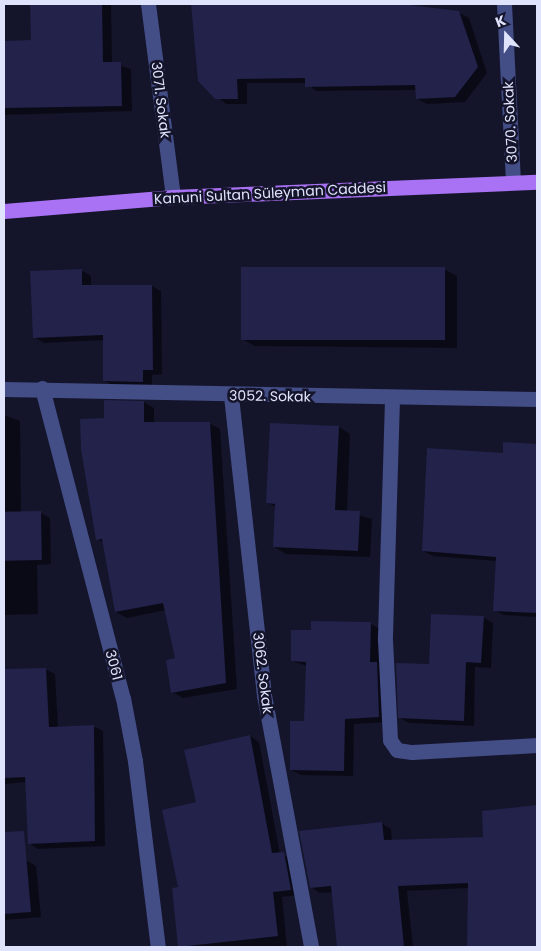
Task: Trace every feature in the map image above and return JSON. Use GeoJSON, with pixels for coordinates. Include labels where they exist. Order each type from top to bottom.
{"type":"FeatureCollection","features":[{"type":"Feature","properties":{"kind":"main road","name":"Kanuni Sultan Süleyman Caddesi"},"geometry":{"type":"LineString","coordinates":[[4,211],[173,197],[513,180],[537,182]]}},
{"type":"Feature","properties":{"kind":"street","name":"3071. Sokak"},"geometry":{"type":"LineString","coordinates":[[148,4],[173,197]]}},
{"type":"Feature","properties":{"kind":"street","name":"3070. Sokak"},"geometry":{"type":"LineString","coordinates":[[504,4],[513,180]]}},
{"type":"Feature","properties":{"kind":"street","name":"3052. Sokak"},"geometry":{"type":"LineString","coordinates":[[4,389],[42,388],[231,396],[537,399]]}},
{"type":"Feature","properties":{"kind":"street","name":"3061"},"geometry":{"type":"LineString","coordinates":[[42,388],[123,698],[135,761],[158,947]]}},
{"type":"Feature","properties":{"kind":"street","name":"3062. Sokak"},"geometry":{"type":"LineString","coordinates":[[231,396],[264,695],[311,947]]}},
{"type":"Feature","properties":{"kind":"street"},"geometry":{"type":"LineString","coordinates":[[392,399],[385,640],[390,740],[396,750],[412,752],[537,745]]}},
{"type":"Feature","properties":{"kind":"building"},"geometry":{"type":"Polygon","coordinates":[[[30,4],[102,4],[103,62],[121,62],[122,106],[4,108],[4,41],[31,40],[30,4]]]}},
{"type":"Feature","properties":{"kind":"building"},"geometry":{"type":"Polygon","coordinates":[[[191,4],[401,4],[459,11],[478,67],[455,97],[416,99],[415,85],[305,87],[305,78],[237,79],[238,99],[215,99],[198,81],[191,4]]]}},
{"type":"Feature","properties":{"kind":"building"},"geometry":{"type":"Polygon","coordinates":[[[241,267],[445,267],[445,340],[241,340],[241,267]]]}},
{"type":"Feature","properties":{"kind":"building"},"geometry":{"type":"Polygon","coordinates":[[[82,269],[82,285],[152,285],[153,370],[143,370],[143,382],[103,381],[103,335],[33,338],[30,271],[82,269]]]}},
{"type":"Feature","properties":{"kind":"building"},"geometry":{"type":"Polygon","coordinates":[[[104,400],[144,401],[144,422],[210,422],[226,683],[171,693],[166,660],[175,658],[163,603],[115,612],[102,539],[96,540],[81,449],[80,419],[104,418],[104,400]]]}},
{"type":"Feature","properties":{"kind":"building"},"geometry":{"type":"Polygon","coordinates":[[[270,423],[339,426],[335,510],[360,511],[358,551],[273,547],[275,504],[266,503],[270,423]]]}},
{"type":"Feature","properties":{"kind":"building"},"geometry":{"type":"Polygon","coordinates":[[[503,442],[537,444],[537,613],[493,611],[496,557],[422,551],[427,448],[503,453],[503,442]]]}},
{"type":"Feature","properties":{"kind":"building"},"geometry":{"type":"Polygon","coordinates":[[[41,511],[42,560],[5,561],[4,512],[41,511]]]}},
{"type":"Feature","properties":{"kind":"building"},"geometry":{"type":"Polygon","coordinates":[[[431,614],[484,616],[481,663],[466,662],[464,721],[398,718],[396,663],[429,664],[431,614]]]}},
{"type":"Feature","properties":{"kind":"building"},"geometry":{"type":"Polygon","coordinates":[[[311,621],[371,622],[370,662],[377,662],[379,717],[345,719],[344,771],[290,770],[290,721],[304,721],[306,662],[291,661],[291,630],[311,630],[311,621]]]}},
{"type":"Feature","properties":{"kind":"building"},"geometry":{"type":"Polygon","coordinates":[[[46,668],[49,727],[94,725],[95,841],[28,844],[25,777],[4,778],[4,669],[46,668]]]}},
{"type":"Feature","properties":{"kind":"building"},"geometry":{"type":"Polygon","coordinates":[[[250,735],[272,853],[284,852],[291,890],[273,892],[278,936],[178,947],[172,888],[178,887],[162,810],[196,802],[184,750],[250,735]]]}},
{"type":"Feature","properties":{"kind":"building"},"geometry":{"type":"Polygon","coordinates":[[[537,805],[537,947],[467,947],[468,883],[398,886],[404,947],[337,947],[331,886],[310,888],[299,831],[382,822],[384,840],[483,837],[482,811],[537,805]]]}},
{"type":"Feature","properties":{"kind":"building"},"geometry":{"type":"Polygon","coordinates":[[[24,831],[31,912],[4,914],[4,832],[24,831]]]}}]}
